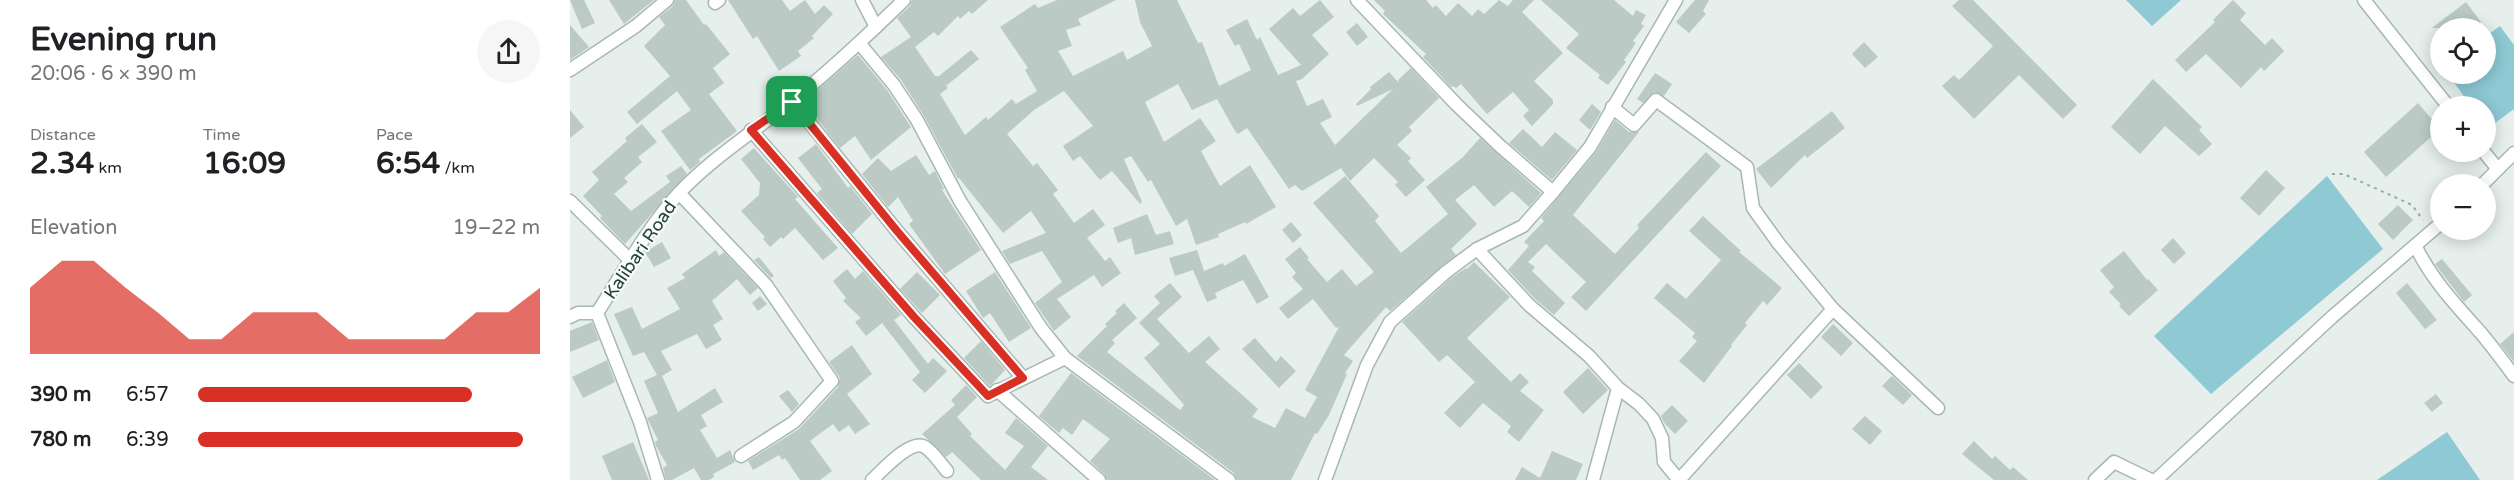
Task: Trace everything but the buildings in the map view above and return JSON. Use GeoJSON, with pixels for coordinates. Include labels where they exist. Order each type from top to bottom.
{"type":"FeatureCollection","features":[{"type":"Feature","properties":{"kind":"street"},"geometry":{"type":"LineString","coordinates":[[570,70],[653,13],[667,0]]}},
{"type":"Feature","properties":{"kind":"street"},"geometry":{"type":"LineString","coordinates":[[862,0],[876,27]]}},
{"type":"Feature","properties":{"kind":"street","name":"Kalibari Road"},"geometry":{"type":"LineString","coordinates":[[597,314],[679,193],[751,130],[792,102],[860,44],[904,0]]}},
{"type":"Feature","properties":{"kind":"street"},"geometry":{"type":"LineString","coordinates":[[1357,0],[1457,105],[1553,192]]}},
{"type":"Feature","properties":{"kind":"street"},"geometry":{"type":"LineString","coordinates":[[1325,480],[1367,365],[1390,322],[1446,272],[1477,249],[1523,226],[1590,147],[1676,0]]}},
{"type":"Feature","properties":{"kind":"street"},"geometry":{"type":"LineString","coordinates":[[2364,0],[2440,96]]}},
{"type":"Feature","properties":{"kind":"street"},"geometry":{"type":"LineString","coordinates":[[860,44],[894,86],[917,120],[960,201],[1041,328],[1065,358],[1230,480]]}},
{"type":"Feature","properties":{"kind":"street"},"geometry":{"type":"LineString","coordinates":[[1612,107],[1634,125],[1656,100],[1747,167],[1753,208],[1779,244],[1833,309],[1938,408]]}},
{"type":"Feature","properties":{"kind":"street"},"geometry":{"type":"LineString","coordinates":[[792,102],[897,231],[1023,378]]}},
{"type":"Feature","properties":{"kind":"street"},"geometry":{"type":"LineString","coordinates":[[751,130],[914,317],[988,396],[1065,358]]}},
{"type":"Feature","properties":{"kind":"street"},"geometry":{"type":"LineString","coordinates":[[2492,174],[2514,153]]}},
{"type":"Feature","properties":{"kind":"street"},"geometry":{"type":"LineString","coordinates":[[2492,162],[2497,168]]}},
{"type":"Feature","properties":{"kind":"street"},"geometry":{"type":"LineString","coordinates":[[679,193],[766,285],[832,381],[794,422],[741,456]]}},
{"type":"Feature","properties":{"kind":"street"},"geometry":{"type":"LineString","coordinates":[[570,201],[631,261]]}},
{"type":"Feature","properties":{"kind":"street"},"geometry":{"type":"LineString","coordinates":[[2157,480],[2332,317],[2430,234]]}},
{"type":"Feature","properties":{"kind":"street"},"geometry":{"type":"LineString","coordinates":[[2416,247],[2425,266],[2514,376]]}},
{"type":"Feature","properties":{"kind":"street"},"geometry":{"type":"LineString","coordinates":[[1477,249],[1529,305],[1589,356],[1618,388],[1639,404],[1653,419],[1662,438],[1664,462],[1679,480],[1833,309]]}},
{"type":"Feature","properties":{"kind":"street"},"geometry":{"type":"LineString","coordinates":[[570,316],[578,313],[597,314],[640,422],[658,480]]}},
{"type":"Feature","properties":{"kind":"street"},"geometry":{"type":"LineString","coordinates":[[1593,480],[1618,388]]}},
{"type":"Feature","properties":{"kind":"street"},"geometry":{"type":"LineString","coordinates":[[997,390],[1099,480]]}},
{"type":"Feature","properties":{"kind":"street"},"geometry":{"type":"LineString","coordinates":[[872,480],[904,451],[916,445],[924,446],[947,471]]}},
{"type":"Feature","properties":{"kind":"street"},"geometry":{"type":"LineString","coordinates":[[2095,480],[2114,462],[2151,480]]}},
{"type":"Feature","properties":{"kind":"path"},"geometry":{"type":"LineString","coordinates":[[2332,174],[2344,174],[2412,205],[2430,222]]}},
{"type":"Feature","properties":{"kind":"water"},"geometry":{"type":"Polygon","coordinates":[[[2126,0],[2181,0],[2152,26],[2126,0]]]}},
{"type":"Feature","properties":{"kind":"water"},"geometry":{"type":"Polygon","coordinates":[[[2500,26],[2514,45],[2514,109],[2496,122],[2496,96],[2464,96],[2455,84],[2496,84],[2496,29],[2500,26]]]}},
{"type":"Feature","properties":{"kind":"water"},"geometry":{"type":"Polygon","coordinates":[[[2327,176],[2383,249],[2211,394],[2154,336],[2327,176]]]}},
{"type":"Feature","properties":{"kind":"water"},"geometry":{"type":"Polygon","coordinates":[[[2447,432],[2480,480],[2377,480],[2447,432]]]}},
{"type":"Feature","properties":{"kind":"route"},"geometry":{"type":"LineString","coordinates":[[792,102],[897,231],[1023,378],[988,396],[914,317],[751,130],[792,102]]}}]}
